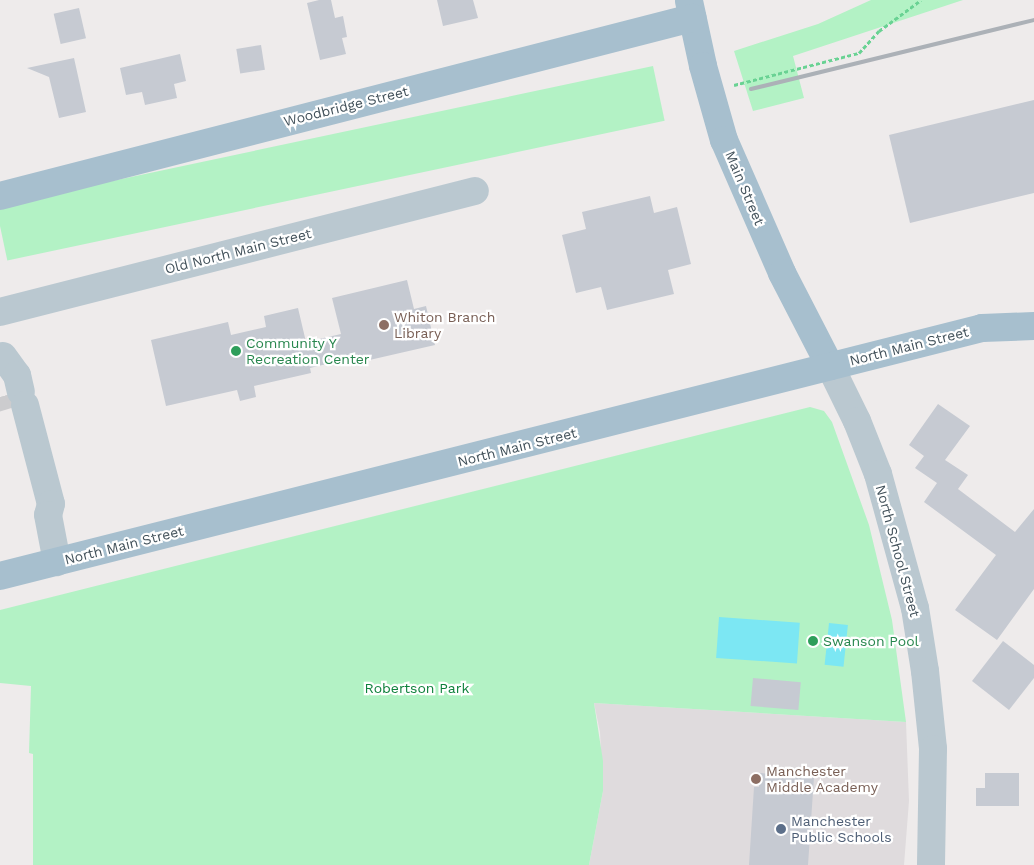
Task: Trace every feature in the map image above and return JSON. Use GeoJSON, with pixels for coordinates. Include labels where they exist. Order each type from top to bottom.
{"type":"FeatureCollection","features":[{"type":"Feature","properties":{"kind":"main road","name":"Woodbridge Street"},"geometry":{"type":"LineString","coordinates":[[0,196],[691,9]]}},
{"type":"Feature","properties":{"kind":"main road","name":"Main Street"},"geometry":{"type":"LineString","coordinates":[[691,9],[708,89],[732,160],[782,273],[830,366]]}},
{"type":"Feature","properties":{"kind":"main road","name":"North Main Street"},"geometry":{"type":"LineString","coordinates":[[0,576],[982,328],[1034,326]]}},
{"type":"Feature","properties":{"kind":"street","name":"Old North Main Street"},"geometry":{"type":"LineString","coordinates":[[0,312],[476,190]]}},
{"type":"Feature","properties":{"kind":"street","name":"North School Street"},"geometry":{"type":"LineString","coordinates":[[830,366],[875,466],[915,608],[924,662],[932,750],[931,865]]}},
{"type":"Feature","properties":{"kind":"street"},"geometry":{"type":"LineString","coordinates":[[7,383],[40,508],[48,515],[57,562]]}},
{"type":"Feature","properties":{"kind":"path"},"geometry":{"type":"LineString","coordinates":[[737,85],[859,54],[879,30],[921,0]]}},
{"type":"Feature","properties":{"kind":"shaded area","name":"Manchester Middle Academy"},"geometry":{"type":"Polygon","coordinates":[[[594,703],[906,722],[909,801],[904,865],[589,865],[603,791],[600,732],[594,703]]]}},
{"type":"Feature","properties":{"kind":"green space"},"geometry":{"type":"Polygon","coordinates":[[[871,0],[963,0],[793,56],[804,98],[753,111],[734,51],[818,24],[871,0]]]}},
{"type":"Feature","properties":{"kind":"green space"},"geometry":{"type":"Polygon","coordinates":[[[653,66],[665,121],[7,260],[0,226],[0,205],[653,66]]]}},
{"type":"Feature","properties":{"kind":"green space","name":"Robertson Park"},"geometry":{"type":"Polygon","coordinates":[[[810,407],[824,411],[832,422],[869,525],[892,620],[906,722],[594,703],[603,761],[603,791],[589,865],[33,865],[33,754],[29,753],[31,686],[0,683],[0,610],[810,407]]]}},
{"type":"Feature","properties":{"kind":"water"},"geometry":{"type":"Polygon","coordinates":[[[719,617],[800,623],[797,664],[716,658],[719,617]]]}},
{"type":"Feature","properties":{"kind":"water"},"geometry":{"type":"Polygon","coordinates":[[[829,623],[848,625],[844,667],[825,665],[829,623]]]}},
{"type":"Feature","properties":{"kind":"building"},"geometry":{"type":"Polygon","coordinates":[[[331,0],[335,18],[343,16],[347,37],[342,38],[346,54],[320,60],[307,3],[331,0]]]}},
{"type":"Feature","properties":{"kind":"building"},"geometry":{"type":"Polygon","coordinates":[[[437,0],[473,0],[478,18],[443,26],[437,0]]]}},
{"type":"Feature","properties":{"kind":"building"},"geometry":{"type":"Polygon","coordinates":[[[79,8],[86,38],[61,44],[54,14],[79,8]]]}},
{"type":"Feature","properties":{"kind":"building"},"geometry":{"type":"Polygon","coordinates":[[[261,45],[265,70],[240,74],[236,49],[261,45]]]}},
{"type":"Feature","properties":{"kind":"building"},"geometry":{"type":"Polygon","coordinates":[[[180,54],[186,81],[174,84],[177,98],[145,105],[142,92],[126,95],[120,68],[180,54]]]}},
{"type":"Feature","properties":{"kind":"building"},"geometry":{"type":"Polygon","coordinates":[[[74,58],[86,112],[59,118],[49,77],[27,68],[74,58]]]}},
{"type":"Feature","properties":{"kind":"building"},"geometry":{"type":"Polygon","coordinates":[[[1034,100],[1034,193],[910,223],[889,135],[1034,100]]]}},
{"type":"Feature","properties":{"kind":"building"},"geometry":{"type":"Polygon","coordinates":[[[650,196],[654,213],[677,207],[691,264],[668,270],[674,294],[607,310],[601,287],[576,293],[562,235],[586,229],[582,212],[650,196]]]}},
{"type":"Feature","properties":{"kind":"building","name":"Community Y Recreation Center"},"geometry":{"type":"Polygon","coordinates":[[[407,280],[414,309],[426,306],[435,345],[352,364],[351,358],[310,368],[311,373],[254,386],[256,397],[240,401],[237,390],[166,406],[151,340],[228,322],[231,335],[266,327],[264,316],[298,308],[306,342],[341,334],[332,298],[407,280]]]}},
{"type":"Feature","properties":{"kind":"building"},"geometry":{"type":"Polygon","coordinates":[[[938,404],[970,426],[945,460],[968,475],[958,489],[1015,532],[1034,509],[1034,589],[997,640],[955,610],[996,555],[924,502],[937,483],[915,468],[924,456],[909,445],[938,404]]]}},
{"type":"Feature","properties":{"kind":"building"},"geometry":{"type":"Polygon","coordinates":[[[1003,641],[1034,665],[1034,678],[1009,710],[972,681],[1003,641]]]}},
{"type":"Feature","properties":{"kind":"building"},"geometry":{"type":"Polygon","coordinates":[[[753,678],[801,682],[798,710],[751,706],[753,678]]]}},
{"type":"Feature","properties":{"kind":"building","name":"Manchester Public Schools"},"geometry":{"type":"Polygon","coordinates":[[[760,773],[814,777],[808,865],[749,865],[754,787],[759,787],[760,773]]]}},
{"type":"Feature","properties":{"kind":"building"},"geometry":{"type":"Polygon","coordinates":[[[985,773],[1019,773],[1019,806],[976,806],[976,788],[985,788],[985,773]]]}},
{"type":"Feature","properties":{"kind":"tunnel"},"geometry":{"type":"LineString","coordinates":[[3,396],[7,409]]}},
{"type":"Feature","properties":{"kind":"railway"},"geometry":{"type":"LineString","coordinates":[[751,89],[1034,20]]}},
{"type":"Feature","properties":{"kind":"place","name":"Whiton Branch Library"},"geometry":{"type":"Point","coordinates":[384,325]}},
{"type":"Feature","properties":{"kind":"place","name":"Community Y Recreation Center"},"geometry":{"type":"Point","coordinates":[236,351]}},
{"type":"Feature","properties":{"kind":"place","name":"Swanson Pool"},"geometry":{"type":"Point","coordinates":[813,641]}},
{"type":"Feature","properties":{"kind":"place","name":"Manchester Middle Academy"},"geometry":{"type":"Point","coordinates":[756,779]}},
{"type":"Feature","properties":{"kind":"place","name":"Manchester Public Schools"},"geometry":{"type":"Point","coordinates":[781,829]}}]}
